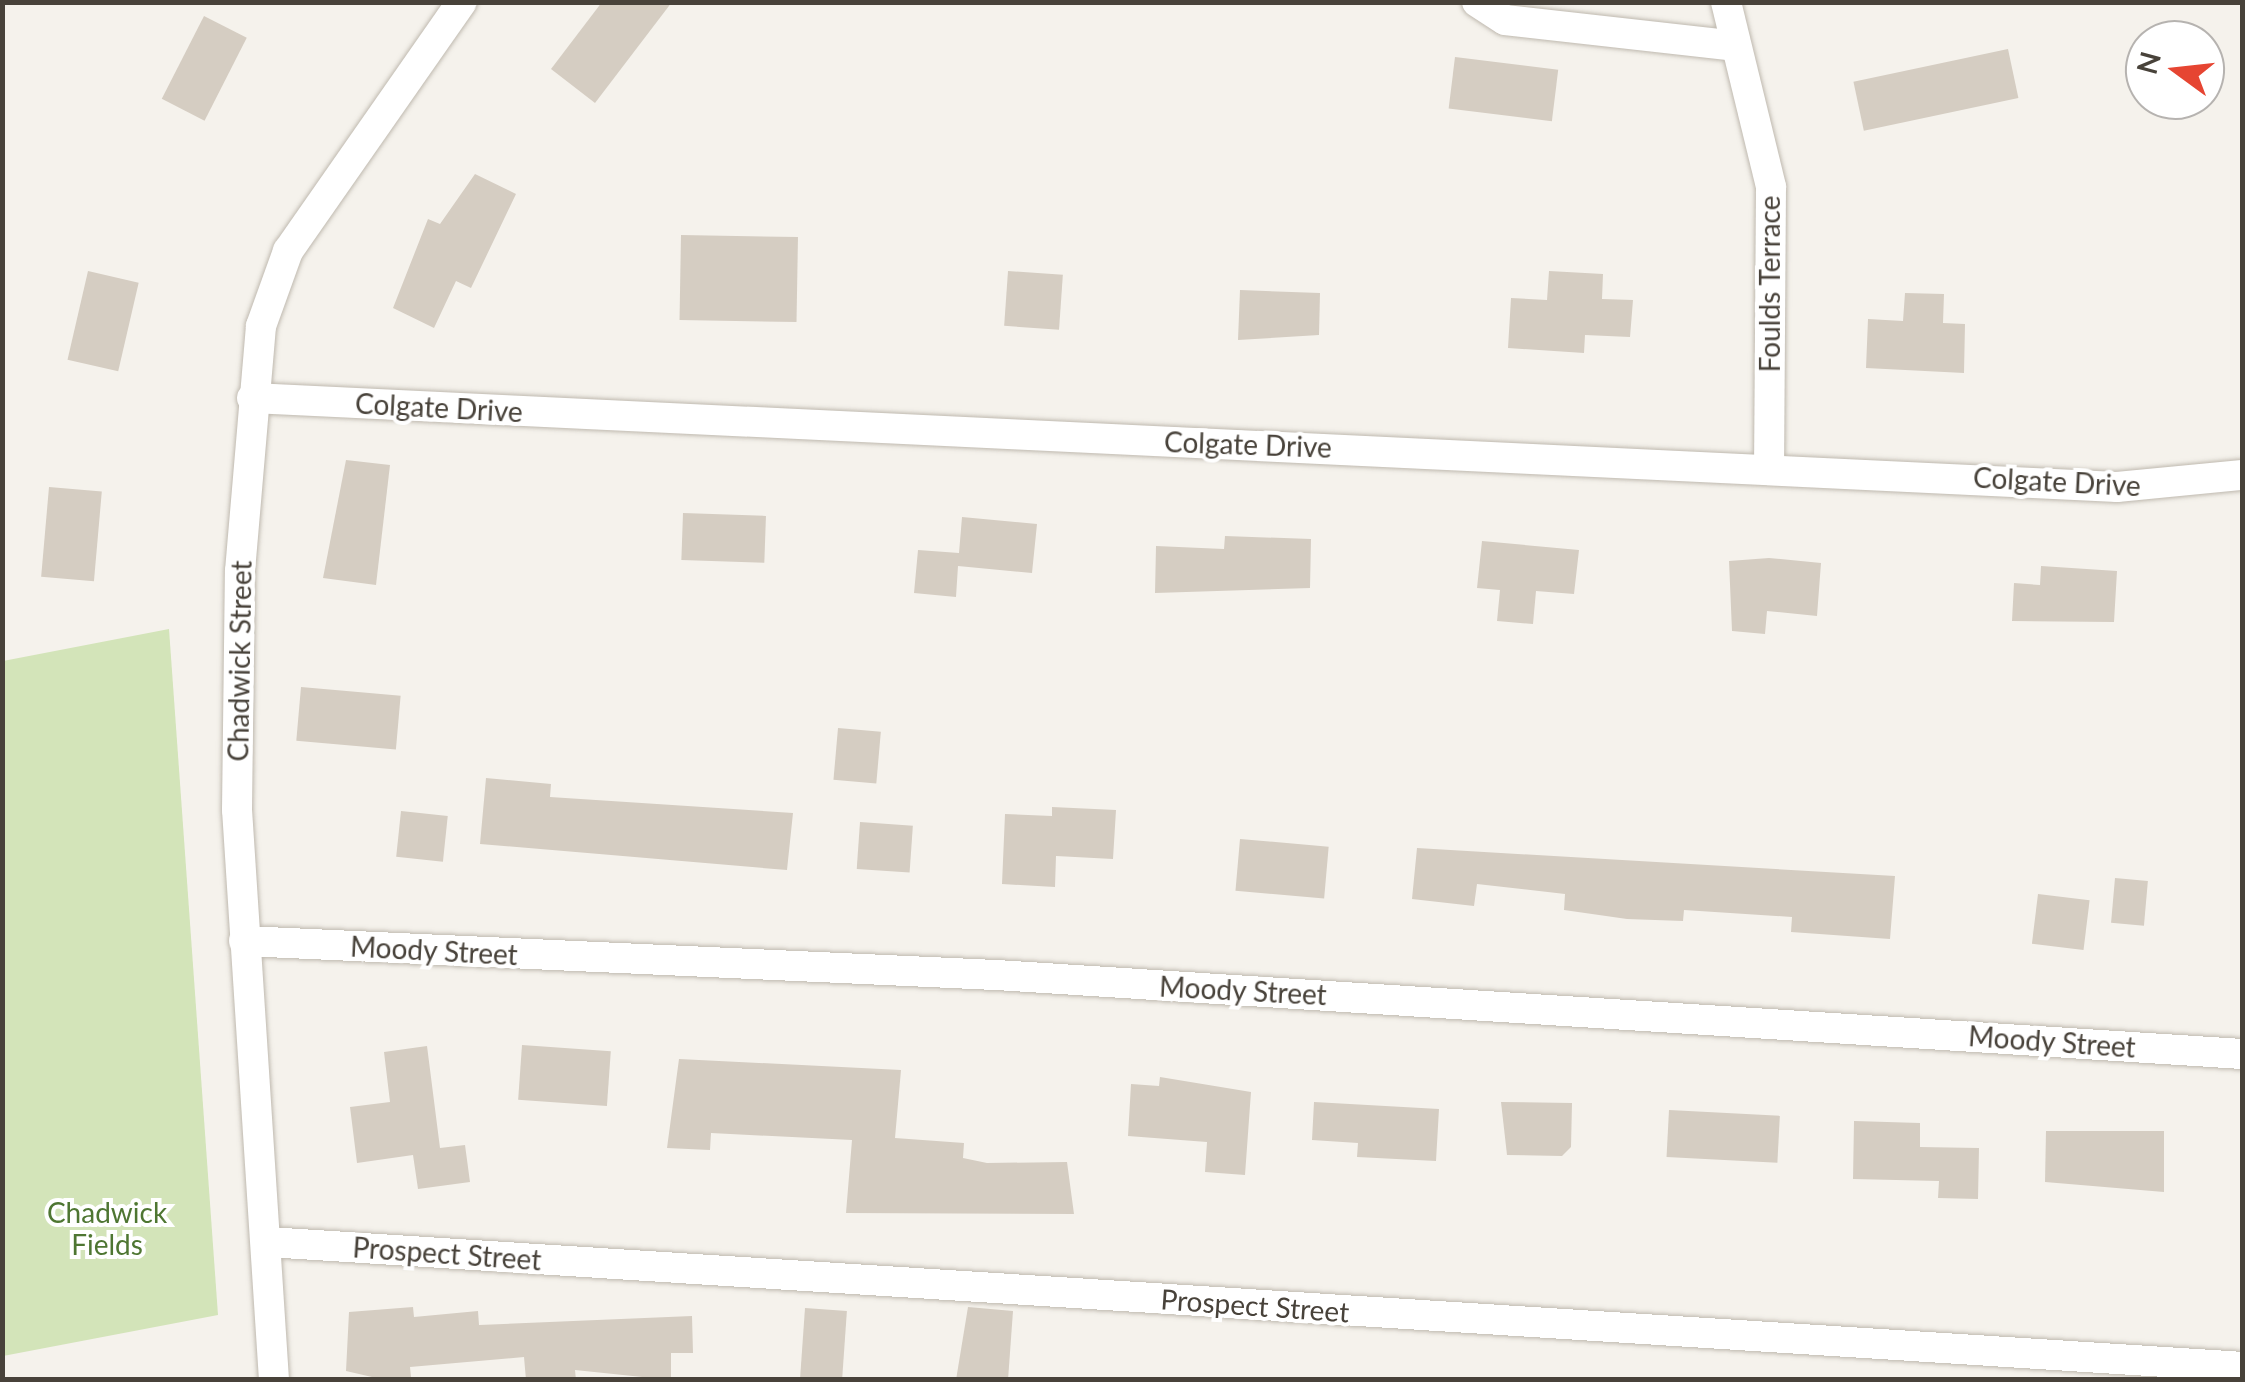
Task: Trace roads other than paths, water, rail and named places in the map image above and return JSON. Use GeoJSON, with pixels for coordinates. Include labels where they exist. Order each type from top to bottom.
{"type":"FeatureCollection","features":[{"type":"Feature","properties":{"kind":"street","name":"Chadwick Street"},"geometry":{"type":"LineString","coordinates":[[274,1380],[268,1242],[244,941],[236,706],[252,398],[261,326],[288,251],[462,2]]}},
{"type":"Feature","properties":{"kind":"street"},"geometry":{"type":"LineString","coordinates":[[1477,2],[1505,20],[1735,46]]}},
{"type":"Feature","properties":{"kind":"street","name":"Foulds Terrace"},"geometry":{"type":"LineString","coordinates":[[1726,2],[1770,187],[1769,466]]}},
{"type":"Feature","properties":{"kind":"street","name":"Colgate Drive"},"geometry":{"type":"LineString","coordinates":[[252,398],[1769,466],[2117,487],[2242,475]]}},
{"type":"Feature","properties":{"kind":"street","name":"Moody Street"},"geometry":{"type":"LineString","coordinates":[[244,941],[996,975],[2242,1054]]}},
{"type":"Feature","properties":{"kind":"street","name":"Prospect Street"},"geometry":{"type":"LineString","coordinates":[[268,1242],[2242,1368]]}},
{"type":"Feature","properties":{"kind":"park label","name":"Chadwick Fields"},"geometry":{"type":"Point","coordinates":[107,1228]}}]}
